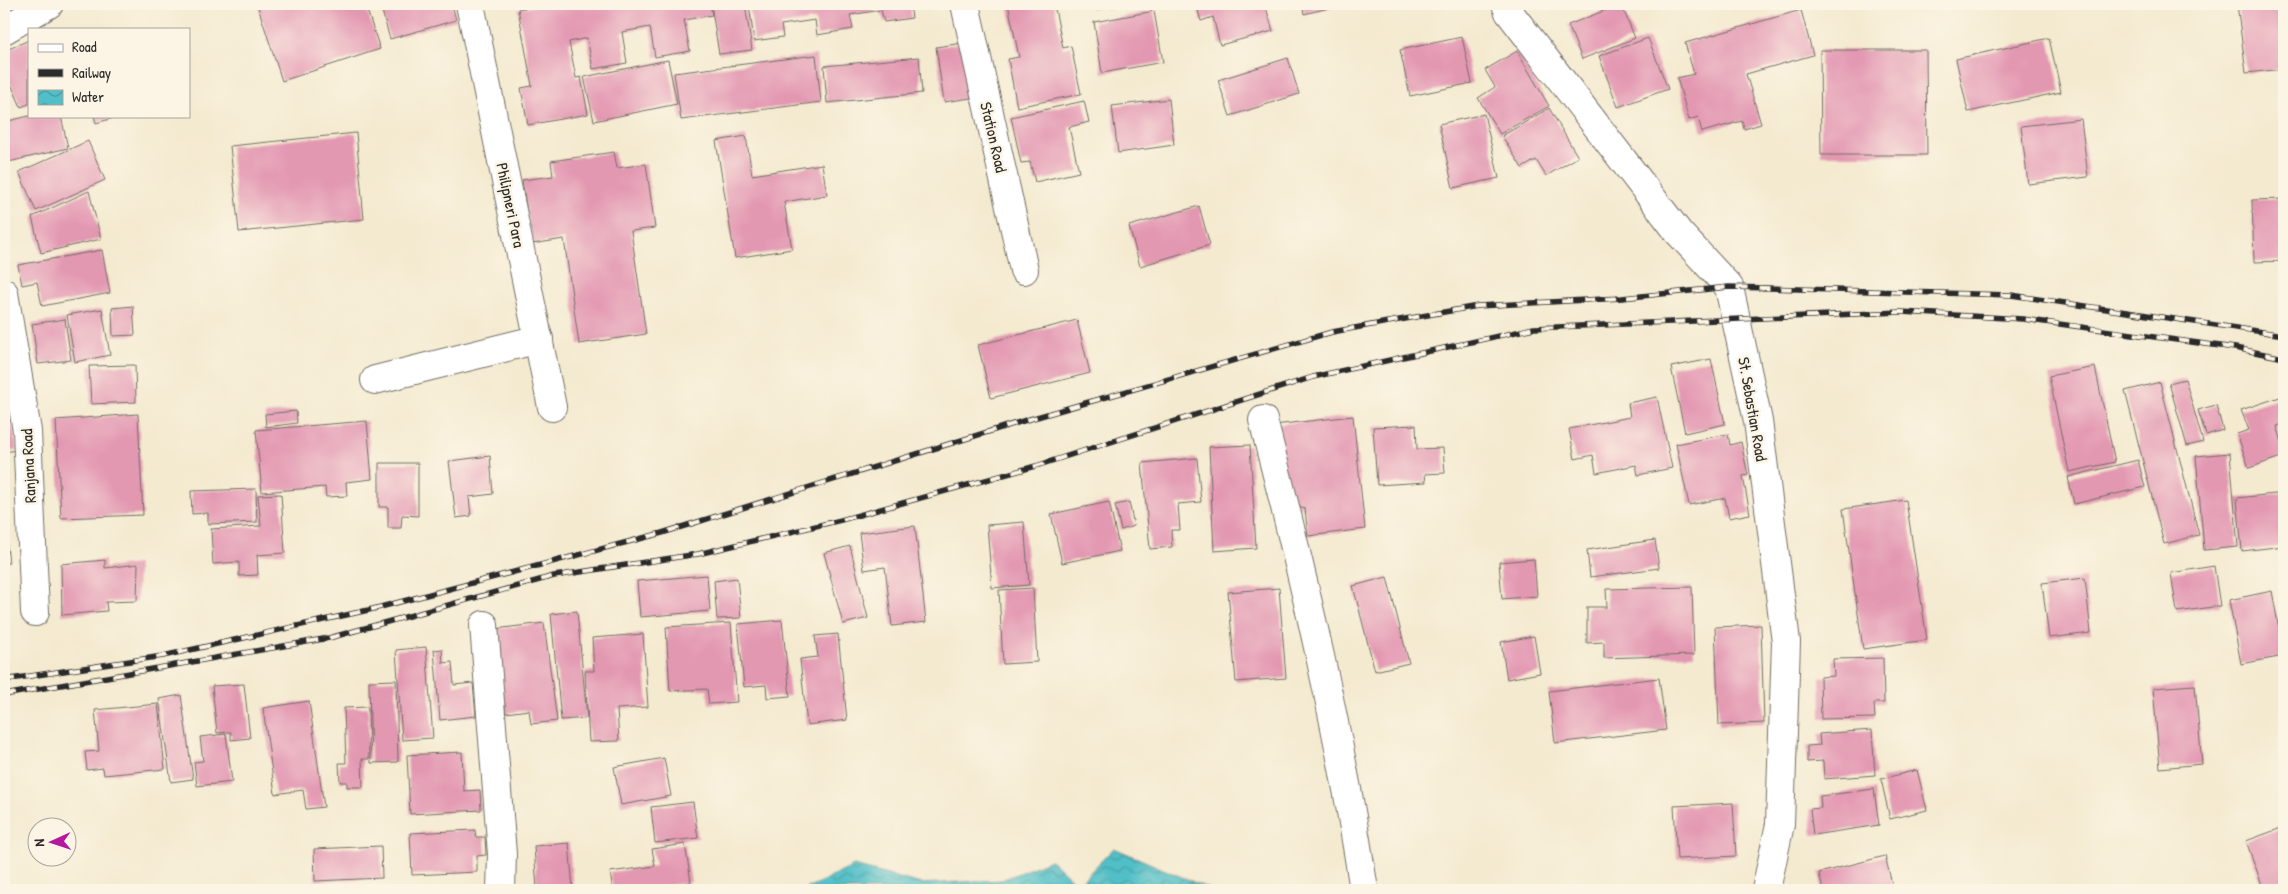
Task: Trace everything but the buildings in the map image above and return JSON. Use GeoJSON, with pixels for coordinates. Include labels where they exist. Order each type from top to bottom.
{"type":"FeatureCollection","features":[{"type":"Feature","properties":{"kind":"street"},"geometry":{"type":"LineString","coordinates":[[4,30],[49,4]]}},
{"type":"Feature","properties":{"kind":"street","name":"Philipneri Para"},"geometry":{"type":"LineString","coordinates":[[470,4],[552,406]]}},
{"type":"Feature","properties":{"kind":"street","name":"Station Road"},"geometry":{"type":"LineString","coordinates":[[965,4],[1024,270]]}},
{"type":"Feature","properties":{"kind":"street","name":"St. Sebastian Road"},"geometry":{"type":"LineString","coordinates":[[1506,4],[1509,12],[1679,233],[1729,286],[1758,421],[1786,642],[1780,824],[1766,890]]}},
{"type":"Feature","properties":{"kind":"street","name":"Ranjana Road"},"geometry":{"type":"LineString","coordinates":[[4,293],[28,431],[35,612]]}},
{"type":"Feature","properties":{"kind":"street"},"geometry":{"type":"LineString","coordinates":[[375,380],[539,340]]}},
{"type":"Feature","properties":{"kind":"street"},"geometry":{"type":"LineString","coordinates":[[1263,420],[1302,570],[1354,828],[1364,890]]}},
{"type":"Feature","properties":{"kind":"street"},"geometry":{"type":"LineString","coordinates":[[484,625],[502,854],[501,890]]}},
{"type":"Feature","properties":{"kind":"water"},"geometry":{"type":"Polygon","coordinates":[[[1114,848],[1212,890],[804,890],[854,866],[921,884],[1002,880],[1051,860],[1078,885],[1114,848]]]}},
{"type":"Feature","properties":{"kind":"railway"},"geometry":{"type":"LineString","coordinates":[[4,680],[163,656],[373,609],[662,533],[1023,421],[1332,332],[1478,306],[1622,298],[1729,287],[2011,295],[2284,335]]}},
{"type":"Feature","properties":{"kind":"railway"},"geometry":{"type":"LineString","coordinates":[[4,695],[329,638],[554,576],[698,554],[841,520],[1036,466],[1313,377],[1534,328],[1901,312],[2023,319],[2235,348],[2284,358]]}}]}
